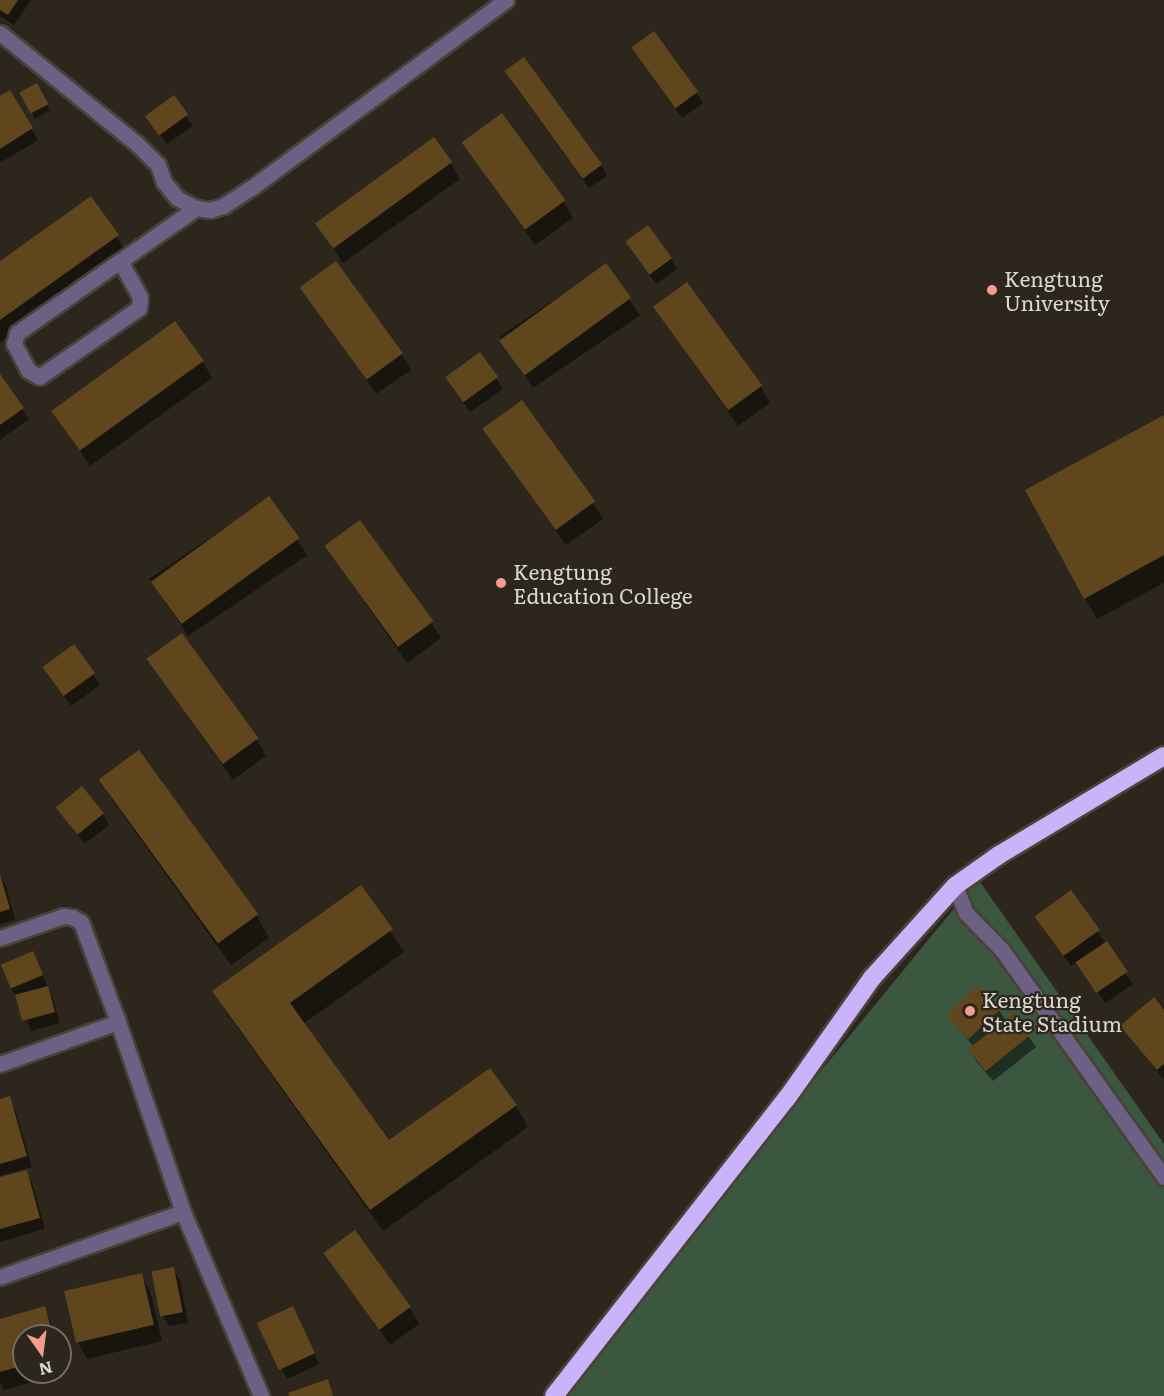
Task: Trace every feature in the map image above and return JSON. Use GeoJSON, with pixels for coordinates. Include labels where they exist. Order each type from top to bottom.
{"type":"FeatureCollection","features":[{"type":"Feature","properties":{"kind":"highway"},"geometry":{"type":"LineString","coordinates":[[554,1396],[787,1098],[872,978],[955,886],[999,855],[1164,756]]}},
{"type":"Feature","properties":{"kind":"street"},"geometry":{"type":"LineString","coordinates":[[0,33],[136,142],[158,165],[164,182],[177,198],[196,208],[210,210],[223,206],[251,188],[506,0]]}},
{"type":"Feature","properties":{"kind":"street"},"geometry":{"type":"LineString","coordinates":[[120,261],[140,297],[139,308],[39,376],[28,370],[14,344],[17,333],[120,261],[196,208]]}},
{"type":"Feature","properties":{"kind":"street"},"geometry":{"type":"LineString","coordinates":[[955,886],[966,913],[1002,950],[1164,1177]]}},
{"type":"Feature","properties":{"kind":"street"},"geometry":{"type":"LineString","coordinates":[[0,938],[63,916],[72,917],[81,922],[183,1212],[260,1396]]}},
{"type":"Feature","properties":{"kind":"street"},"geometry":{"type":"LineString","coordinates":[[0,1064],[118,1022]]}},
{"type":"Feature","properties":{"kind":"street"},"geometry":{"type":"LineString","coordinates":[[0,1277],[183,1212]]}},
{"type":"Feature","properties":{"kind":"green space","name":"Kengtung State Stadium"},"geometry":{"type":"Polygon","coordinates":[[[978,879],[1164,1144],[1164,1396],[555,1396],[978,879]]]}},
{"type":"Feature","properties":{"kind":"building"},"geometry":{"type":"Polygon","coordinates":[[[0,0],[18,0],[8,15],[0,10],[0,0]]]}},
{"type":"Feature","properties":{"kind":"building"},"geometry":{"type":"Polygon","coordinates":[[[654,31],[698,92],[675,108],[631,47],[654,31]]]}},
{"type":"Feature","properties":{"kind":"building"},"geometry":{"type":"Polygon","coordinates":[[[524,57],[602,165],[583,179],[505,71],[524,57]]]}},
{"type":"Feature","properties":{"kind":"building"},"geometry":{"type":"Polygon","coordinates":[[[37,83],[48,104],[31,114],[19,92],[37,83]]]}},
{"type":"Feature","properties":{"kind":"building"},"geometry":{"type":"Polygon","coordinates":[[[10,90],[33,128],[0,149],[0,96],[10,90]]]}},
{"type":"Feature","properties":{"kind":"building"},"geometry":{"type":"Polygon","coordinates":[[[174,95],[188,114],[159,136],[145,116],[174,95]]]}},
{"type":"Feature","properties":{"kind":"building"},"geometry":{"type":"Polygon","coordinates":[[[502,113],[565,200],[525,230],[462,142],[502,113]]]}},
{"type":"Feature","properties":{"kind":"building"},"geometry":{"type":"Polygon","coordinates":[[[434,137],[452,162],[333,248],[315,223],[434,137]]]}},
{"type":"Feature","properties":{"kind":"building"},"geometry":{"type":"Polygon","coordinates":[[[91,196],[119,235],[0,320],[0,261],[91,196]]]}},
{"type":"Feature","properties":{"kind":"building"},"geometry":{"type":"Polygon","coordinates":[[[648,225],[672,258],[649,275],[625,241],[648,225]]]}},
{"type":"Feature","properties":{"kind":"building"},"geometry":{"type":"Polygon","coordinates":[[[336,261],[403,353],[367,380],[300,287],[336,261]]]}},
{"type":"Feature","properties":{"kind":"building"},"geometry":{"type":"Polygon","coordinates":[[[606,263],[631,298],[524,375],[499,341],[606,263]]]}},
{"type":"Feature","properties":{"kind":"building"},"geometry":{"type":"Polygon","coordinates":[[[687,282],[762,386],[728,410],[653,307],[687,282]]]}},
{"type":"Feature","properties":{"kind":"building"},"geometry":{"type":"Polygon","coordinates":[[[175,321],[204,361],[80,451],[51,411],[175,321]]]}},
{"type":"Feature","properties":{"kind":"building"},"geometry":{"type":"Polygon","coordinates":[[[480,352],[498,377],[463,402],[445,377],[480,352]]]}},
{"type":"Feature","properties":{"kind":"building"},"geometry":{"type":"Polygon","coordinates":[[[0,374],[24,408],[0,425],[0,374]]]}},
{"type":"Feature","properties":{"kind":"building"},"geometry":{"type":"Polygon","coordinates":[[[522,400],[595,501],[556,530],[482,429],[522,400]]]}},
{"type":"Feature","properties":{"kind":"building"},"geometry":{"type":"Polygon","coordinates":[[[1164,415],[1164,555],[1084,599],[1025,490],[1164,415]]]}},
{"type":"Feature","properties":{"kind":"building"},"geometry":{"type":"Polygon","coordinates":[[[269,496],[300,538],[181,624],[151,582],[269,496]]]}},
{"type":"Feature","properties":{"kind":"building"},"geometry":{"type":"Polygon","coordinates":[[[360,520],[433,621],[398,647],[324,546],[360,520]]]}},
{"type":"Feature","properties":{"kind":"building"},"geometry":{"type":"Polygon","coordinates":[[[182,633],[258,738],[223,764],[146,659],[182,633]]]}},
{"type":"Feature","properties":{"kind":"building"},"geometry":{"type":"Polygon","coordinates":[[[74,644],[95,673],[64,696],[42,667],[74,644]]]}},
{"type":"Feature","properties":{"kind":"building"},"geometry":{"type":"Polygon","coordinates":[[[139,750],[258,914],[218,944],[99,779],[139,750]]]}},
{"type":"Feature","properties":{"kind":"building"},"geometry":{"type":"Polygon","coordinates":[[[82,786],[104,813],[78,835],[56,807],[82,786]]]}},
{"type":"Feature","properties":{"kind":"building"},"geometry":{"type":"Polygon","coordinates":[[[0,874],[10,909],[0,912],[0,874]]]}},
{"type":"Feature","properties":{"kind":"building"},"geometry":{"type":"Polygon","coordinates":[[[361,885],[393,929],[290,1003],[389,1140],[490,1068],[517,1105],[370,1210],[212,991],[361,885]]]}},
{"type":"Feature","properties":{"kind":"building"},"geometry":{"type":"Polygon","coordinates":[[[1071,890],[1100,930],[1063,956],[1035,916],[1071,890]]]}},
{"type":"Feature","properties":{"kind":"building"},"geometry":{"type":"Polygon","coordinates":[[[1107,941],[1128,972],[1096,993],[1075,962],[1107,941]]]}},
{"type":"Feature","properties":{"kind":"building"},"geometry":{"type":"Polygon","coordinates":[[[33,951],[43,975],[11,989],[1,965],[33,951]]]}},
{"type":"Feature","properties":{"kind":"building"},"geometry":{"type":"Polygon","coordinates":[[[978,985],[1001,1009],[968,1039],[946,1015],[978,985]]]}},
{"type":"Feature","properties":{"kind":"building"},"geometry":{"type":"Polygon","coordinates":[[[48,986],[55,1012],[22,1021],[15,995],[48,986]]]}},
{"type":"Feature","properties":{"kind":"building"},"geometry":{"type":"Polygon","coordinates":[[[1154,997],[1164,1010],[1164,1064],[1157,1070],[1120,1026],[1154,997]]]}},
{"type":"Feature","properties":{"kind":"building"},"geometry":{"type":"Polygon","coordinates":[[[1013,1013],[1031,1035],[986,1071],[968,1050],[1013,1013]]]}},
{"type":"Feature","properties":{"kind":"building"},"geometry":{"type":"Polygon","coordinates":[[[10,1096],[27,1156],[0,1164],[0,1099],[10,1096]]]}},
{"type":"Feature","properties":{"kind":"building"},"geometry":{"type":"Polygon","coordinates":[[[27,1170],[40,1218],[0,1229],[0,1177],[27,1170]]]}},
{"type":"Feature","properties":{"kind":"building"},"geometry":{"type":"Polygon","coordinates":[[[355,1230],[411,1307],[379,1330],[323,1253],[355,1230]]]}},
{"type":"Feature","properties":{"kind":"building"},"geometry":{"type":"Polygon","coordinates":[[[174,1267],[183,1312],[160,1317],[151,1271],[174,1267]]]}},
{"type":"Feature","properties":{"kind":"building"},"geometry":{"type":"Polygon","coordinates":[[[142,1273],[154,1325],[76,1343],[64,1291],[142,1273]]]}},
{"type":"Feature","properties":{"kind":"building"},"geometry":{"type":"Polygon","coordinates":[[[45,1306],[50,1324],[12,1324],[12,1368],[0,1372],[0,1319],[45,1306]]]}},
{"type":"Feature","properties":{"kind":"building"},"geometry":{"type":"Polygon","coordinates":[[[293,1306],[315,1353],[279,1370],[257,1323],[293,1306]]]}},
{"type":"Feature","properties":{"kind":"building"},"geometry":{"type":"Polygon","coordinates":[[[328,1379],[333,1396],[289,1396],[288,1393],[328,1379]]]}},
{"type":"Feature","properties":{"kind":"place","name":"Kengtung University"},"geometry":{"type":"Point","coordinates":[992,290]}},
{"type":"Feature","properties":{"kind":"place","name":"Kengtung Education College"},"geometry":{"type":"Point","coordinates":[501,583]}},
{"type":"Feature","properties":{"kind":"place","name":"Kengtung State Stadium"},"geometry":{"type":"Point","coordinates":[970,1011]}}]}
